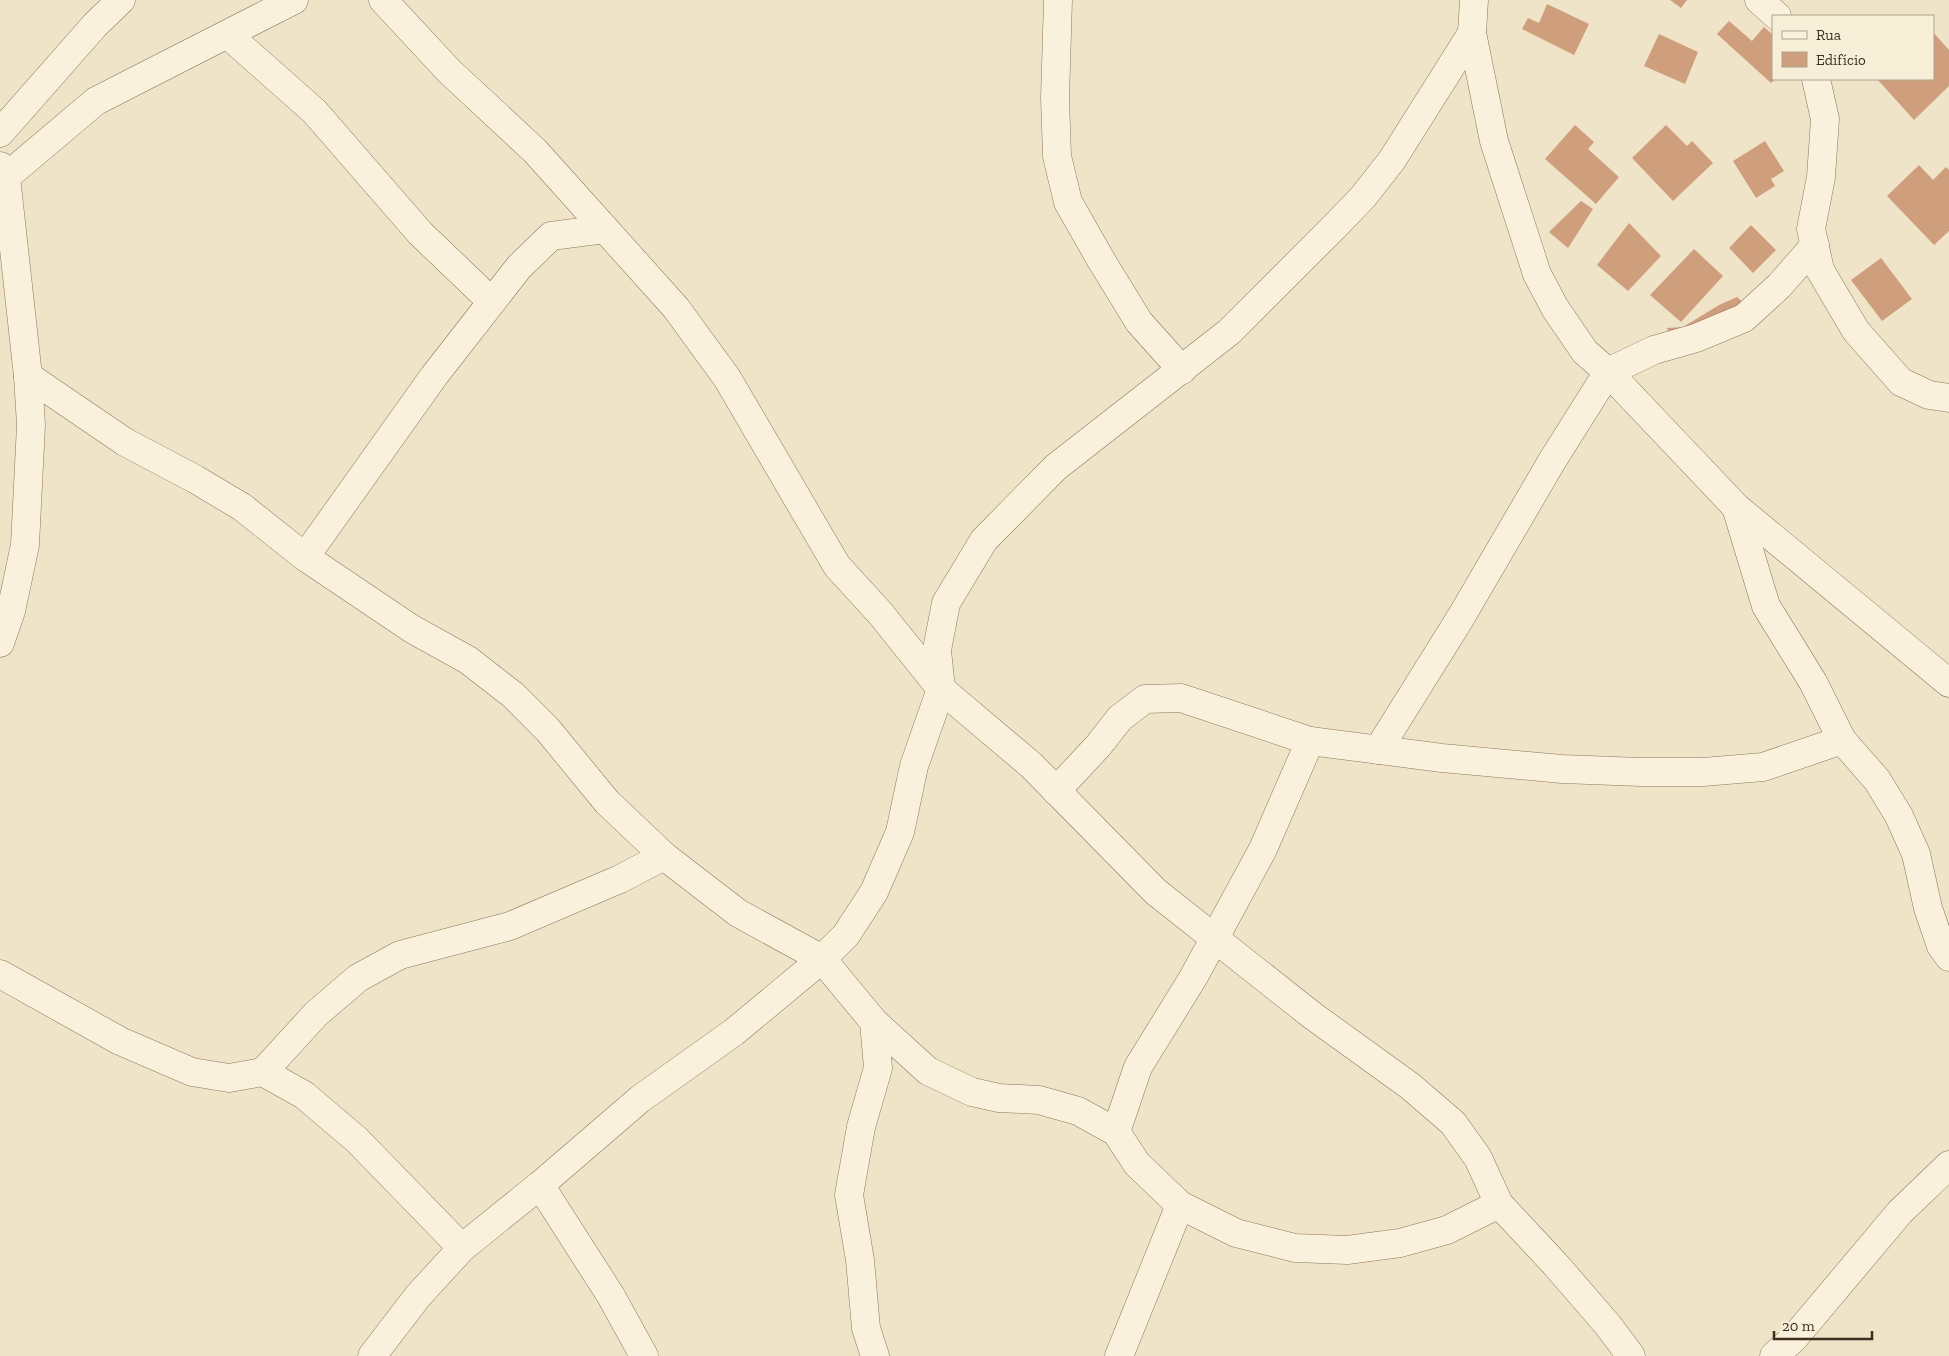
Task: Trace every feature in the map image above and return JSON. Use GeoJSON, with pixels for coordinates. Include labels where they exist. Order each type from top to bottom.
{"type":"FeatureCollection","features":[{"type":"Feature","properties":{"kind":"street"},"geometry":{"type":"LineString","coordinates":[[0,133],[95,25],[121,0]]}},
{"type":"Feature","properties":{"kind":"street"},"geometry":{"type":"LineString","coordinates":[[0,642],[11,612],[25,545],[31,425],[28,376],[3,171],[96,101],[294,0]]}},
{"type":"Feature","properties":{"kind":"street"},"geometry":{"type":"LineString","coordinates":[[383,0],[449,71],[535,151],[676,308],[727,378],[837,566],[880,613],[941,689],[1031,765],[1156,892],[1214,940],[1313,1016],[1410,1086],[1453,1123],[1478,1158],[1499,1204],[1556,1264],[1601,1317],[1630,1356]]}},
{"type":"Feature","properties":{"kind":"street"},"geometry":{"type":"LineString","coordinates":[[1058,0],[1055,98],[1057,156],[1068,202],[1139,322],[1182,370]]}},
{"type":"Feature","properties":{"kind":"street"},"geometry":{"type":"LineString","coordinates":[[1474,0],[1472,33],[1494,141],[1537,274],[1555,308],[1585,352],[1608,372],[1736,507],[1949,683]]}},
{"type":"Feature","properties":{"kind":"street"},"geometry":{"type":"LineString","coordinates":[[1759,0],[1776,15]]}},
{"type":"Feature","properties":{"kind":"street"},"geometry":{"type":"LineString","coordinates":[[372,1356],[418,1296],[462,1248],[540,1185],[640,1099],[734,1032],[822,959],[846,935],[874,892],[900,832],[914,766],[941,689],[936,650],[946,603],[984,540],[1056,467],[1228,332],[1362,197],[1392,160],[1472,33]]}},
{"type":"Feature","properties":{"kind":"street"},"geometry":{"type":"LineString","coordinates":[[228,35],[314,111],[420,233],[491,302]]}},
{"type":"Feature","properties":{"kind":"street"},"geometry":{"type":"LineString","coordinates":[[1816,80],[1825,119],[1821,177],[1811,229],[1820,270],[1856,331],[1901,382],[1929,395],[1949,398]]}},
{"type":"Feature","properties":{"kind":"street"},"geometry":{"type":"LineString","coordinates":[[304,557],[434,376],[520,267],[551,236],[605,229]]}},
{"type":"Feature","properties":{"kind":"street"},"geometry":{"type":"LineString","coordinates":[[1378,750],[1461,617],[1552,461],[1608,372],[1654,350],[1696,338],[1744,318],[1779,286],[1815,245]]}},
{"type":"Feature","properties":{"kind":"street"},"geometry":{"type":"LineString","coordinates":[[28,376],[125,442],[195,479],[242,507],[304,557],[412,629],[468,660],[513,694],[548,730],[607,802],[664,856],[738,913],[822,959],[874,1022],[928,1071],[972,1092],[998,1098],[1039,1100],[1078,1111],[1116,1132],[1137,1164],[1180,1205],[1236,1232],[1295,1248],[1347,1250],[1400,1243],[1447,1230],[1499,1204]]}},
{"type":"Feature","properties":{"kind":"street"},"geometry":{"type":"LineString","coordinates":[[1736,507],[1766,606],[1812,682],[1842,740],[1877,780],[1899,816],[1916,854],[1928,908],[1941,946],[1949,957]]}},
{"type":"Feature","properties":{"kind":"street"},"geometry":{"type":"LineString","coordinates":[[1056,791],[1098,746],[1120,718],[1145,699],[1181,698],[1310,741],[1442,758],[1562,769],[1704,772],[1763,767],[1842,740]]}},
{"type":"Feature","properties":{"kind":"street"},"geometry":{"type":"LineString","coordinates":[[1116,1132],[1138,1067],[1193,978],[1263,849],[1310,741]]}},
{"type":"Feature","properties":{"kind":"street"},"geometry":{"type":"LineString","coordinates":[[0,974],[120,1041],[192,1072],[229,1078],[263,1072],[316,1014],[358,978],[400,955],[510,926],[620,879],[664,856]]}},
{"type":"Feature","properties":{"kind":"street"},"geometry":{"type":"LineString","coordinates":[[874,1022],[878,1068],[860,1127],[850,1195],[860,1260],[866,1328],[875,1356]]}},
{"type":"Feature","properties":{"kind":"street"},"geometry":{"type":"LineString","coordinates":[[263,1072],[304,1095],[357,1140],[462,1248]]}},
{"type":"Feature","properties":{"kind":"street"},"geometry":{"type":"LineString","coordinates":[[1774,1356],[1794,1338],[1900,1212],[1949,1165]]}},
{"type":"Feature","properties":{"kind":"street"},"geometry":{"type":"LineString","coordinates":[[540,1185],[611,1296],[644,1356]]}},
{"type":"Feature","properties":{"kind":"street"},"geometry":{"type":"LineString","coordinates":[[1119,1356],[1180,1205]]}},
{"type":"Feature","properties":{"kind":"building"},"geometry":{"type":"Polygon","coordinates":[[[1670,0],[1687,0],[1681,8],[1670,0]]]}},
{"type":"Feature","properties":{"kind":"building"},"geometry":{"type":"Polygon","coordinates":[[[1547,4],[1589,24],[1574,55],[1522,29],[1528,18],[1539,23],[1547,4]]]}},
{"type":"Feature","properties":{"kind":"building"},"geometry":{"type":"Polygon","coordinates":[[[1729,21],[1752,41],[1764,27],[1772,34],[1772,80],[1774,80],[1771,83],[1717,34],[1729,21]]]}},
{"type":"Feature","properties":{"kind":"building"},"geometry":{"type":"Polygon","coordinates":[[[1934,33],[1949,50],[1949,86],[1914,120],[1878,80],[1934,80],[1934,33]]]}},
{"type":"Feature","properties":{"kind":"building"},"geometry":{"type":"Polygon","coordinates":[[[1659,34],[1698,52],[1685,84],[1644,66],[1659,34]]]}},
{"type":"Feature","properties":{"kind":"building"},"geometry":{"type":"Polygon","coordinates":[[[1575,125],[1594,142],[1588,149],[1619,177],[1596,204],[1545,159],[1575,125]]]}},
{"type":"Feature","properties":{"kind":"building"},"geometry":{"type":"Polygon","coordinates":[[[1666,125],[1687,146],[1692,141],[1713,163],[1673,201],[1632,158],[1666,125]]]}},
{"type":"Feature","properties":{"kind":"building"},"geometry":{"type":"Polygon","coordinates":[[[1765,141],[1784,171],[1771,179],[1775,186],[1756,198],[1733,161],[1765,141]]]}},
{"type":"Feature","properties":{"kind":"building"},"geometry":{"type":"Polygon","coordinates":[[[1919,165],[1933,180],[1946,167],[1949,170],[1949,231],[1934,245],[1887,196],[1919,165]]]}},
{"type":"Feature","properties":{"kind":"building"},"geometry":{"type":"Polygon","coordinates":[[[1581,201],[1593,209],[1568,248],[1549,232],[1581,201]]]}},
{"type":"Feature","properties":{"kind":"building"},"geometry":{"type":"Polygon","coordinates":[[[1629,223],[1661,256],[1628,291],[1597,265],[1629,223]]]}},
{"type":"Feature","properties":{"kind":"building"},"geometry":{"type":"Polygon","coordinates":[[[1751,225],[1776,250],[1753,273],[1729,248],[1751,225]]]}},
{"type":"Feature","properties":{"kind":"building"},"geometry":{"type":"Polygon","coordinates":[[[1694,249],[1723,276],[1681,322],[1650,295],[1694,249]]]}},
{"type":"Feature","properties":{"kind":"building"},"geometry":{"type":"Polygon","coordinates":[[[1881,258],[1912,299],[1882,321],[1851,280],[1881,258]]]}},
{"type":"Feature","properties":{"kind":"building"},"geometry":{"type":"Polygon","coordinates":[[[1737,297],[1747,306],[1671,341],[1667,328],[1683,327],[1719,305],[1737,297]]]}}]}
